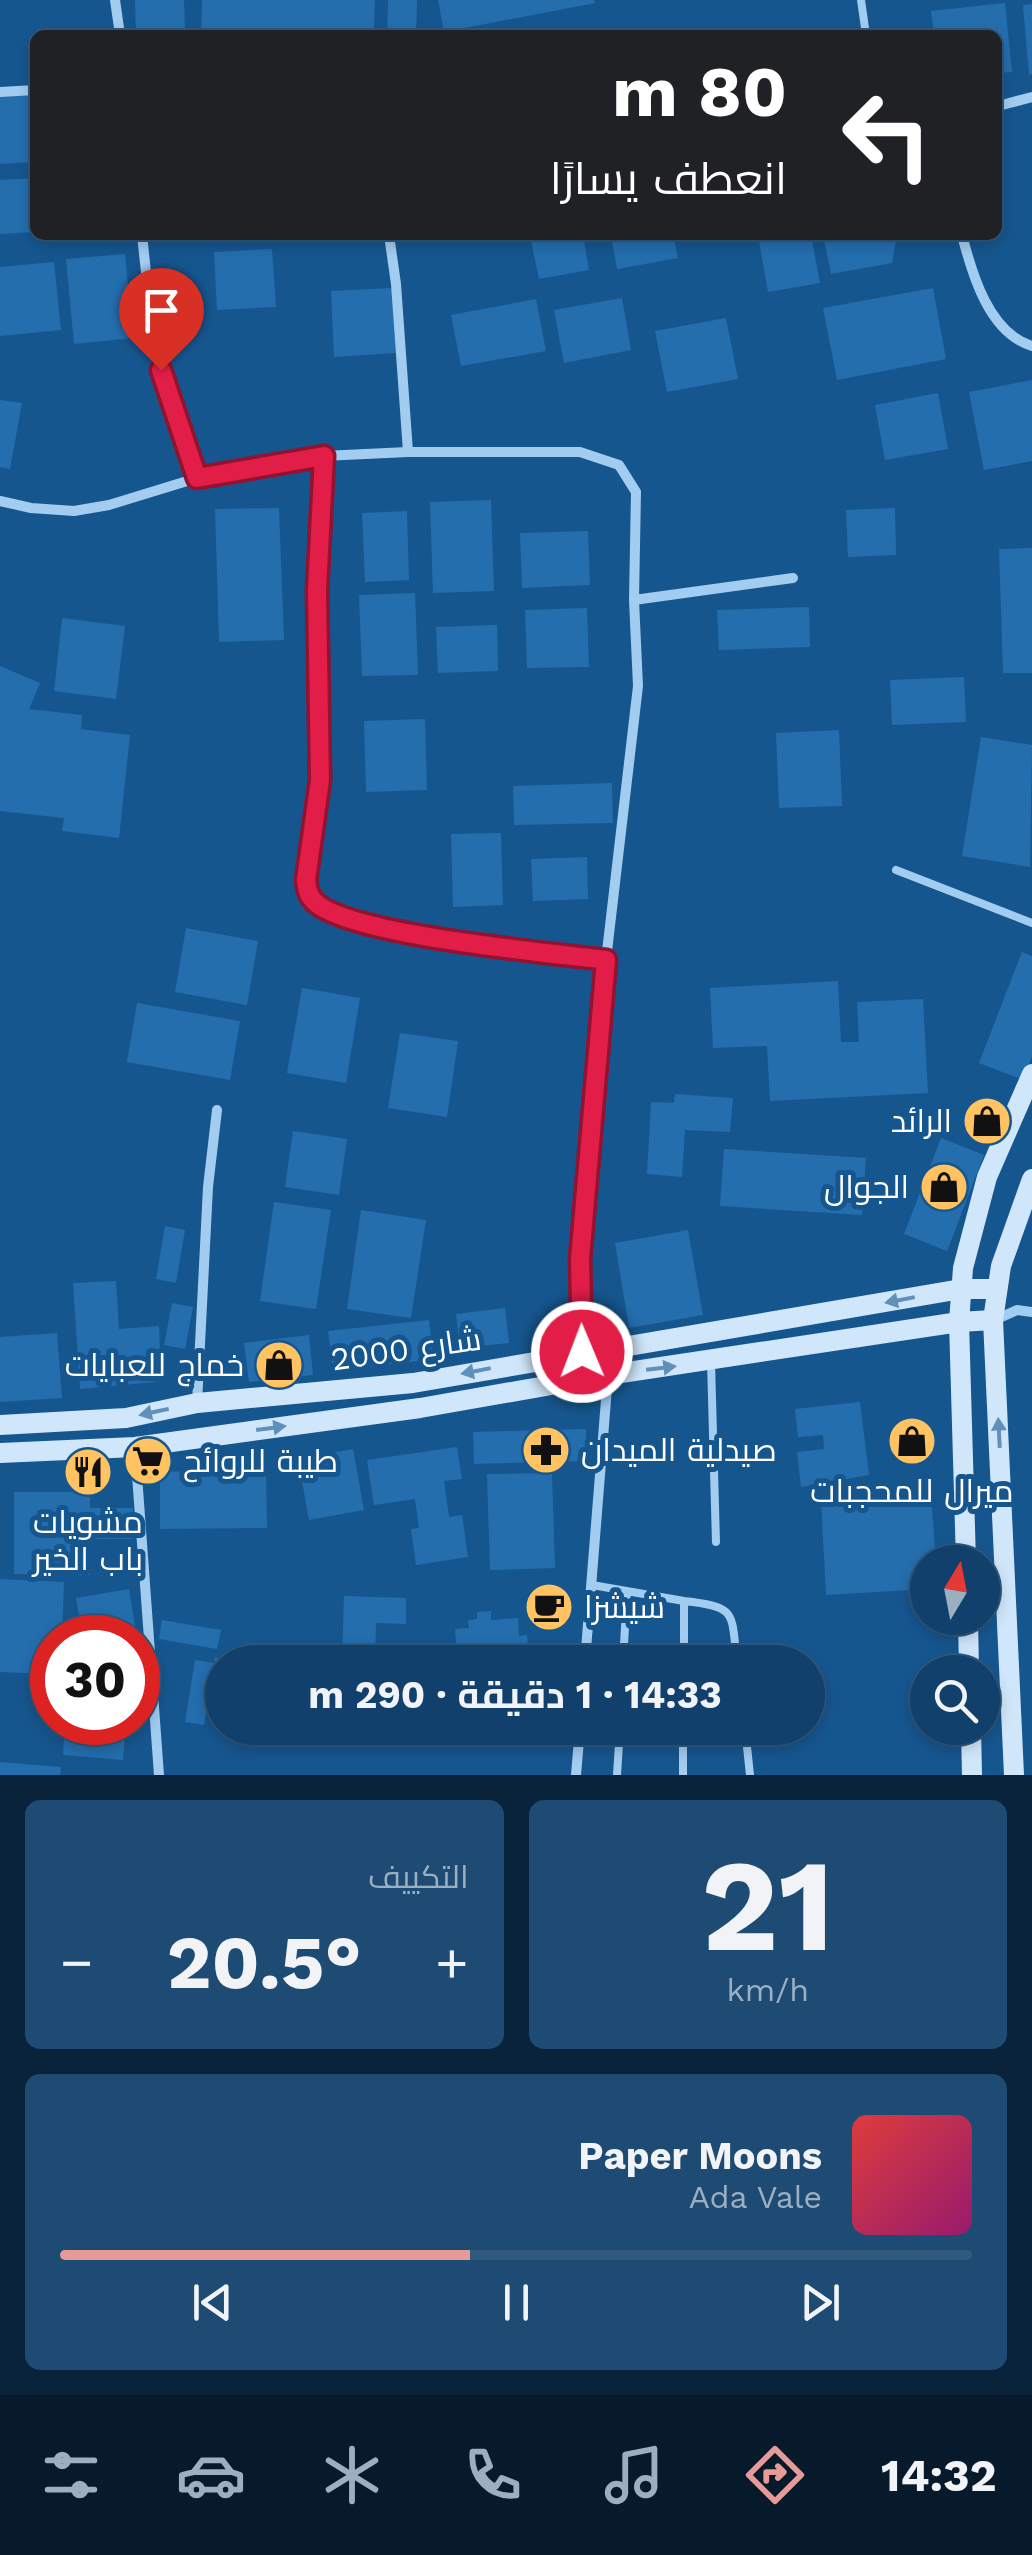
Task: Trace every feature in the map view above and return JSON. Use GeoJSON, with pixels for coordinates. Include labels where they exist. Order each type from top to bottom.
{"type":"FeatureCollection","features":[{"type":"Feature","properties":{"kind":"main road"},"geometry":{"type":"LineString","coordinates":[[966,1545],[961,1289],[972,1224],[987,1177],[1032,1074]]}},
{"type":"Feature","properties":{"kind":"main road"},"geometry":{"type":"LineString","coordinates":[[1014,1775],[994,1320],[1010,1236],[1032,1179]]}},
{"type":"Feature","properties":{"kind":"main road","name":"شارع 2000"},"geometry":{"type":"LineString","coordinates":[[0,1425],[126,1418],[198,1403],[413,1383],[961,1289],[997,1289]]}},
{"type":"Feature","properties":{"kind":"main road"},"geometry":{"type":"LineString","coordinates":[[0,1453],[135,1446],[420,1408],[608,1374],[994,1320]]}},
{"type":"Feature","properties":{"kind":"main road"},"geometry":{"type":"LineString","coordinates":[[971,1745],[972,1775]]}},
{"type":"Feature","properties":{"kind":"street"},"geometry":{"type":"LineString","coordinates":[[115,0],[119,30]]}},
{"type":"Feature","properties":{"kind":"street"},"geometry":{"type":"LineString","coordinates":[[0,92],[30,90]]}},
{"type":"Feature","properties":{"kind":"street"},"geometry":{"type":"LineString","coordinates":[[1002,105],[1032,97]]}},
{"type":"Feature","properties":{"kind":"street"},"geometry":{"type":"LineString","coordinates":[[143,240],[152,328],[161,370],[197,478]]}},
{"type":"Feature","properties":{"kind":"street"},"geometry":{"type":"LineString","coordinates":[[390,240],[408,452]]}},
{"type":"Feature","properties":{"kind":"street"},"geometry":{"type":"LineString","coordinates":[[963,240],[970,268],[995,318],[1021,343],[1032,346]]}},
{"type":"Feature","properties":{"kind":"street"},"geometry":{"type":"LineString","coordinates":[[0,501],[74,511],[109,505],[197,478],[324,456],[580,452],[619,465],[636,492],[634,600],[638,686],[606,960],[580,1259],[582,1352]]}},
{"type":"Feature","properties":{"kind":"street"},"geometry":{"type":"LineString","coordinates":[[324,456],[317,590],[320,780],[306,880],[308,893],[315,904],[344,918],[469,944],[606,960]]}},
{"type":"Feature","properties":{"kind":"street"},"geometry":{"type":"LineString","coordinates":[[634,600],[794,578]]}},
{"type":"Feature","properties":{"kind":"street"},"geometry":{"type":"LineString","coordinates":[[198,1403],[208,1187],[217,1110]]}},
{"type":"Feature","properties":{"kind":"street"},"geometry":{"type":"LineString","coordinates":[[997,1289],[1017,1310]]}},
{"type":"Feature","properties":{"kind":"street"},"geometry":{"type":"LineString","coordinates":[[994,1320],[1017,1310],[1032,1312]]}},
{"type":"Feature","properties":{"kind":"street"},"geometry":{"type":"LineString","coordinates":[[587,1645],[608,1374]]}},
{"type":"Feature","properties":{"kind":"street"},"geometry":{"type":"LineString","coordinates":[[135,1446],[160,1775]]}},
{"type":"Feature","properties":{"kind":"street"},"geometry":{"type":"LineString","coordinates":[[576,1775],[579,1745]]}},
{"type":"Feature","properties":{"kind":"lane"},"geometry":{"type":"LineString","coordinates":[[862,0],[865,30]]}},
{"type":"Feature","properties":{"kind":"lane"},"geometry":{"type":"LineString","coordinates":[[896,870],[1032,923]]}},
{"type":"Feature","properties":{"kind":"lane"},"geometry":{"type":"LineString","coordinates":[[710,1362],[716,1542]]}},
{"type":"Feature","properties":{"kind":"lane"},"geometry":{"type":"LineString","coordinates":[[592,1584],[718,1605],[732,1620],[735,1645]]}},
{"type":"Feature","properties":{"kind":"lane"},"geometry":{"type":"LineString","coordinates":[[624,1645],[627,1592]]}},
{"type":"Feature","properties":{"kind":"lane"},"geometry":{"type":"LineString","coordinates":[[684,1602],[684,1645]]}},
{"type":"Feature","properties":{"kind":"lane"},"geometry":{"type":"LineString","coordinates":[[617,1775],[619,1745]]}},
{"type":"Feature","properties":{"kind":"lane"},"geometry":{"type":"LineString","coordinates":[[683,1745],[683,1775]]}},
{"type":"Feature","properties":{"kind":"lane"},"geometry":{"type":"LineString","coordinates":[[747,1745],[750,1775]]}},
{"type":"Feature","properties":{"kind":"building"},"geometry":{"type":"Polygon","coordinates":[[[135,0],[184,0],[185,30],[136,30],[135,0]]]}},
{"type":"Feature","properties":{"kind":"building"},"geometry":{"type":"Polygon","coordinates":[[[202,0],[375,0],[374,30],[201,30],[202,0]]]}},
{"type":"Feature","properties":{"kind":"building"},"geometry":{"type":"Polygon","coordinates":[[[388,0],[417,0],[416,30],[387,30],[388,0]]]}},
{"type":"Feature","properties":{"kind":"building"},"geometry":{"type":"Polygon","coordinates":[[[438,0],[595,3],[454,30],[444,30],[438,0]]]}},
{"type":"Feature","properties":{"kind":"building"},"geometry":{"type":"Polygon","coordinates":[[[1005,3],[1012,72],[1002,73],[1002,30],[933,30],[931,11],[1005,3]]]}},
{"type":"Feature","properties":{"kind":"building"},"geometry":{"type":"Polygon","coordinates":[[[1032,4],[1032,74],[1029,75],[1023,5],[1032,4]]]}},
{"type":"Feature","properties":{"kind":"building"},"geometry":{"type":"Polygon","coordinates":[[[30,95],[30,162],[0,164],[0,96],[30,95]]]}},
{"type":"Feature","properties":{"kind":"building"},"geometry":{"type":"Polygon","coordinates":[[[30,178],[30,232],[0,234],[0,180],[30,178]]]}},
{"type":"Feature","properties":{"kind":"building"},"geometry":{"type":"Polygon","coordinates":[[[531,240],[584,240],[589,270],[539,279],[531,240]]]}},
{"type":"Feature","properties":{"kind":"building"},"geometry":{"type":"Polygon","coordinates":[[[612,240],[674,240],[678,258],[617,269],[612,240]]]}},
{"type":"Feature","properties":{"kind":"building"},"geometry":{"type":"Polygon","coordinates":[[[812,240],[820,283],[768,292],[759,241],[812,240]]]}},
{"type":"Feature","properties":{"kind":"building"},"geometry":{"type":"Polygon","coordinates":[[[824,240],[896,240],[892,263],[831,274],[824,240]]]}},
{"type":"Feature","properties":{"kind":"building"},"geometry":{"type":"Polygon","coordinates":[[[272,249],[276,307],[217,310],[214,252],[272,249]]]}},
{"type":"Feature","properties":{"kind":"building"},"geometry":{"type":"Polygon","coordinates":[[[125,254],[133,338],[74,344],[66,259],[125,254]]]}},
{"type":"Feature","properties":{"kind":"building"},"geometry":{"type":"Polygon","coordinates":[[[54,262],[61,330],[0,336],[0,267],[54,262]]]}},
{"type":"Feature","properties":{"kind":"building"},"geometry":{"type":"Polygon","coordinates":[[[392,288],[396,353],[334,357],[331,291],[392,288]]]}},
{"type":"Feature","properties":{"kind":"building"},"geometry":{"type":"Polygon","coordinates":[[[933,288],[946,359],[837,380],[823,308],[933,288]]]}},
{"type":"Feature","properties":{"kind":"building"},"geometry":{"type":"Polygon","coordinates":[[[622,298],[631,350],[564,363],[554,310],[622,298]]]}},
{"type":"Feature","properties":{"kind":"building"},"geometry":{"type":"Polygon","coordinates":[[[536,299],[546,351],[461,366],[451,315],[536,299]]]}},
{"type":"Feature","properties":{"kind":"building"},"geometry":{"type":"Polygon","coordinates":[[[726,318],[738,379],[667,392],[655,331],[726,318]]]}},
{"type":"Feature","properties":{"kind":"building"},"geometry":{"type":"Polygon","coordinates":[[[1032,380],[1032,461],[984,470],[969,392],[1032,380]]]}},
{"type":"Feature","properties":{"kind":"building"},"geometry":{"type":"Polygon","coordinates":[[[938,393],[948,449],[885,460],[875,405],[938,393]]]}},
{"type":"Feature","properties":{"kind":"building"},"geometry":{"type":"Polygon","coordinates":[[[0,400],[22,403],[10,469],[0,467],[0,400]]]}},
{"type":"Feature","properties":{"kind":"building"},"geometry":{"type":"Polygon","coordinates":[[[491,500],[494,591],[433,593],[430,502],[491,500]]]}},
{"type":"Feature","properties":{"kind":"building"},"geometry":{"type":"Polygon","coordinates":[[[279,508],[284,640],[219,642],[215,509],[279,508]]]}},
{"type":"Feature","properties":{"kind":"building"},"geometry":{"type":"Polygon","coordinates":[[[895,508],[896,555],[848,557],[846,510],[895,508]]]}},
{"type":"Feature","properties":{"kind":"building"},"geometry":{"type":"Polygon","coordinates":[[[407,511],[409,580],[365,582],[362,513],[407,511]]]}},
{"type":"Feature","properties":{"kind":"building"},"geometry":{"type":"Polygon","coordinates":[[[588,531],[590,585],[522,588],[520,533],[588,531]]]}},
{"type":"Feature","properties":{"kind":"building"},"geometry":{"type":"Polygon","coordinates":[[[1032,548],[1032,673],[1003,673],[999,549],[1032,548]]]}},
{"type":"Feature","properties":{"kind":"building"},"geometry":{"type":"Polygon","coordinates":[[[415,593],[418,675],[362,676],[359,595],[415,593]]]}},
{"type":"Feature","properties":{"kind":"building"},"geometry":{"type":"Polygon","coordinates":[[[809,607],[810,647],[719,650],[717,610],[809,607]]]}},
{"type":"Feature","properties":{"kind":"building"},"geometry":{"type":"Polygon","coordinates":[[[587,608],[589,667],[527,668],[525,610],[587,608]]]}},
{"type":"Feature","properties":{"kind":"building"},"geometry":{"type":"Polygon","coordinates":[[[62,618],[125,626],[116,699],[54,691],[62,618]]]}},
{"type":"Feature","properties":{"kind":"building"},"geometry":{"type":"Polygon","coordinates":[[[497,625],[498,671],[438,673],[436,627],[497,625]]]}},
{"type":"Feature","properties":{"kind":"building"},"geometry":{"type":"Polygon","coordinates":[[[0,666],[40,683],[29,709],[82,715],[81,729],[130,735],[119,838],[62,831],[64,818],[0,811],[0,666]]]}},
{"type":"Feature","properties":{"kind":"building"},"geometry":{"type":"Polygon","coordinates":[[[964,677],[966,722],[892,725],[890,680],[964,677]]]}},
{"type":"Feature","properties":{"kind":"building"},"geometry":{"type":"Polygon","coordinates":[[[425,719],[427,790],[366,792],[364,721],[425,719]]]}},
{"type":"Feature","properties":{"kind":"building"},"geometry":{"type":"Polygon","coordinates":[[[839,730],[842,806],[779,808],[776,733],[839,730]]]}},
{"type":"Feature","properties":{"kind":"building"},"geometry":{"type":"Polygon","coordinates":[[[981,737],[1032,745],[1030,867],[962,856],[981,737]]]}},
{"type":"Feature","properties":{"kind":"building"},"geometry":{"type":"Polygon","coordinates":[[[612,783],[613,823],[514,825],[513,786],[612,783]]]}},
{"type":"Feature","properties":{"kind":"building"},"geometry":{"type":"Polygon","coordinates":[[[501,833],[503,905],[453,907],[451,834],[501,833]]]}},
{"type":"Feature","properties":{"kind":"building"},"geometry":{"type":"Polygon","coordinates":[[[587,857],[588,899],[533,901],[531,859],[587,857]]]}},
{"type":"Feature","properties":{"kind":"building"},"geometry":{"type":"Polygon","coordinates":[[[186,928],[258,941],[247,1005],[175,992],[186,928]]]}},
{"type":"Feature","properties":{"kind":"building"},"geometry":{"type":"Polygon","coordinates":[[[1022,952],[1032,956],[1032,1056],[1023,1080],[979,1063],[1022,952]]]}},
{"type":"Feature","properties":{"kind":"building"},"geometry":{"type":"Polygon","coordinates":[[[838,981],[841,1042],[859,1042],[857,1002],[923,999],[928,1093],[770,1101],[767,1046],[713,1048],[710,988],[838,981]]]}},
{"type":"Feature","properties":{"kind":"building"},"geometry":{"type":"Polygon","coordinates":[[[302,988],[360,998],[346,1083],[287,1073],[302,988]]]}},
{"type":"Feature","properties":{"kind":"building"},"geometry":{"type":"Polygon","coordinates":[[[137,1003],[240,1021],[230,1080],[127,1062],[137,1003]]]}},
{"type":"Feature","properties":{"kind":"building"},"geometry":{"type":"Polygon","coordinates":[[[400,1033],[458,1041],[447,1117],[388,1108],[400,1033]]]}},
{"type":"Feature","properties":{"kind":"building"},"geometry":{"type":"Polygon","coordinates":[[[675,1094],[733,1098],[730,1132],[685,1130],[682,1177],[647,1174],[651,1102],[674,1103],[675,1094]]]}},
{"type":"Feature","properties":{"kind":"building"},"geometry":{"type":"Polygon","coordinates":[[[293,1131],[347,1139],[339,1195],[285,1187],[293,1131]]]}},
{"type":"Feature","properties":{"kind":"building"},"geometry":{"type":"Polygon","coordinates":[[[941,1138],[984,1155],[947,1251],[904,1234],[941,1138]]]}},
{"type":"Feature","properties":{"kind":"building"},"geometry":{"type":"Polygon","coordinates":[[[724,1149],[866,1158],[862,1215],[720,1206],[724,1149]]]}},
{"type":"Feature","properties":{"kind":"building"},"geometry":{"type":"Polygon","coordinates":[[[274,1202],[331,1210],[316,1309],[260,1301],[274,1202]]]}},
{"type":"Feature","properties":{"kind":"building"},"geometry":{"type":"Polygon","coordinates":[[[361,1210],[426,1220],[411,1318],[347,1309],[361,1210]]]}},
{"type":"Feature","properties":{"kind":"building"},"geometry":{"type":"Polygon","coordinates":[[[165,1226],[185,1230],[176,1283],[156,1279],[165,1226]]]}},
{"type":"Feature","properties":{"kind":"building"},"geometry":{"type":"Polygon","coordinates":[[[688,1230],[703,1315],[629,1328],[615,1243],[688,1230]]]}},
{"type":"Feature","properties":{"kind":"building"},"geometry":{"type":"Polygon","coordinates":[[[116,1281],[119,1329],[159,1326],[161,1370],[155,1382],[80,1389],[73,1283],[116,1281]]]}},
{"type":"Feature","properties":{"kind":"building"},"geometry":{"type":"Polygon","coordinates":[[[172,1303],[193,1307],[185,1349],[164,1345],[172,1303]]]}},
{"type":"Feature","properties":{"kind":"building"},"geometry":{"type":"Polygon","coordinates":[[[505,1308],[509,1343],[460,1348],[456,1314],[505,1308]]]}},
{"type":"Feature","properties":{"kind":"building"},"geometry":{"type":"Polygon","coordinates":[[[429,1320],[434,1359],[333,1371],[328,1331],[429,1320]]]}},
{"type":"Feature","properties":{"kind":"building"},"geometry":{"type":"Polygon","coordinates":[[[57,1333],[62,1398],[0,1402],[0,1337],[57,1333]]]}},
{"type":"Feature","properties":{"kind":"building"},"geometry":{"type":"Polygon","coordinates":[[[309,1335],[313,1375],[249,1382],[244,1343],[309,1335]]]}},
{"type":"Feature","properties":{"kind":"building"},"geometry":{"type":"Polygon","coordinates":[[[860,1402],[869,1475],[801,1487],[797,1452],[824,1449],[823,1435],[798,1437],[795,1409],[860,1402]]]}},
{"type":"Feature","properties":{"kind":"building"},"geometry":{"type":"Polygon","coordinates":[[[586,1429],[587,1461],[474,1464],[473,1432],[586,1429]]]}},
{"type":"Feature","properties":{"kind":"building"},"geometry":{"type":"Polygon","coordinates":[[[457,1447],[462,1479],[444,1481],[449,1517],[462,1515],[468,1557],[416,1565],[411,1529],[419,1528],[415,1499],[374,1505],[367,1460],[457,1447]]]}},
{"type":"Feature","properties":{"kind":"building"},"geometry":{"type":"Polygon","coordinates":[[[353,1449],[364,1510],[309,1520],[298,1459],[353,1449]]]}},
{"type":"Feature","properties":{"kind":"building"},"geometry":{"type":"Polygon","coordinates":[[[266,1471],[267,1528],[160,1529],[160,1472],[266,1471]]]}},
{"type":"Feature","properties":{"kind":"building"},"geometry":{"type":"Polygon","coordinates":[[[552,1473],[555,1568],[490,1570],[487,1474],[552,1473]]]}},
{"type":"Feature","properties":{"kind":"building"},"geometry":{"type":"Polygon","coordinates":[[[14,1492],[90,1492],[90,1508],[133,1508],[133,1539],[90,1539],[90,1575],[14,1574],[14,1492]]]}},
{"type":"Feature","properties":{"kind":"building"},"geometry":{"type":"Polygon","coordinates":[[[931,1494],[935,1545],[910,1545],[910,1590],[826,1595],[821,1500],[931,1494]]]}},
{"type":"Feature","properties":{"kind":"building"},"geometry":{"type":"Polygon","coordinates":[[[0,1579],[64,1582],[63,1615],[30,1615],[30,1673],[0,1672],[0,1579]]]}},
{"type":"Feature","properties":{"kind":"building"},"geometry":{"type":"Polygon","coordinates":[[[129,1589],[133,1615],[79,1615],[76,1598],[129,1589]]]}},
{"type":"Feature","properties":{"kind":"building"},"geometry":{"type":"Polygon","coordinates":[[[344,1596],[406,1598],[406,1624],[376,1623],[375,1645],[343,1645],[344,1596]]]}},
{"type":"Feature","properties":{"kind":"building"},"geometry":{"type":"Polygon","coordinates":[[[491,1611],[491,1620],[518,1618],[519,1636],[527,1635],[528,1645],[456,1645],[455,1629],[469,1628],[468,1620],[477,1619],[477,1612],[491,1611]]]}},
{"type":"Feature","properties":{"kind":"building"},"geometry":{"type":"Polygon","coordinates":[[[162,1620],[221,1630],[218,1645],[205,1647],[160,1639],[162,1620]]]}},
{"type":"Feature","properties":{"kind":"building"},"geometry":{"type":"Polygon","coordinates":[[[195,1660],[205,1662],[204,1725],[185,1722],[195,1660]]]}},
{"type":"Feature","properties":{"kind":"building"},"geometry":{"type":"Polygon","coordinates":[[[64,1745],[124,1745],[123,1760],[63,1755],[64,1745]]]}},
{"type":"Feature","properties":{"kind":"building"},"geometry":{"type":"Polygon","coordinates":[[[0,1762],[61,1767],[60,1775],[0,1775],[0,1762]]]}},
{"type":"Feature","properties":{"kind":"place","name":"الرائد"},"geometry":{"type":"Point","coordinates":[987,1121]}},
{"type":"Feature","properties":{"kind":"place","name":"الجوال"},"geometry":{"type":"Point","coordinates":[944,1187]}},
{"type":"Feature","properties":{"kind":"place","name":"خماج للعبايات"},"geometry":{"type":"Point","coordinates":[279,1365]}},
{"type":"Feature","properties":{"kind":"place","name":"ميرال للمحجبات"},"geometry":{"type":"Point","coordinates":[912,1441]}},
{"type":"Feature","properties":{"kind":"place","name":"صيدلية الميدان"},"geometry":{"type":"Point","coordinates":[546,1450]}},
{"type":"Feature","properties":{"kind":"place","name":"طيبة للروائح"},"geometry":{"type":"Point","coordinates":[148,1461]}},
{"type":"Feature","properties":{"kind":"place","name":"مشويات باب الخير"},"geometry":{"type":"Point","coordinates":[88,1472]}},
{"type":"Feature","properties":{"kind":"place","name":"شيشزا"},"geometry":{"type":"Point","coordinates":[549,1607]}},
{"type":"Feature","properties":{"kind":"route"},"geometry":{"type":"LineString","coordinates":[[161,370],[197,478],[324,456],[317,590],[320,780],[306,880],[315,904],[344,918],[469,944],[606,960],[580,1259],[582,1352]]}}]}
